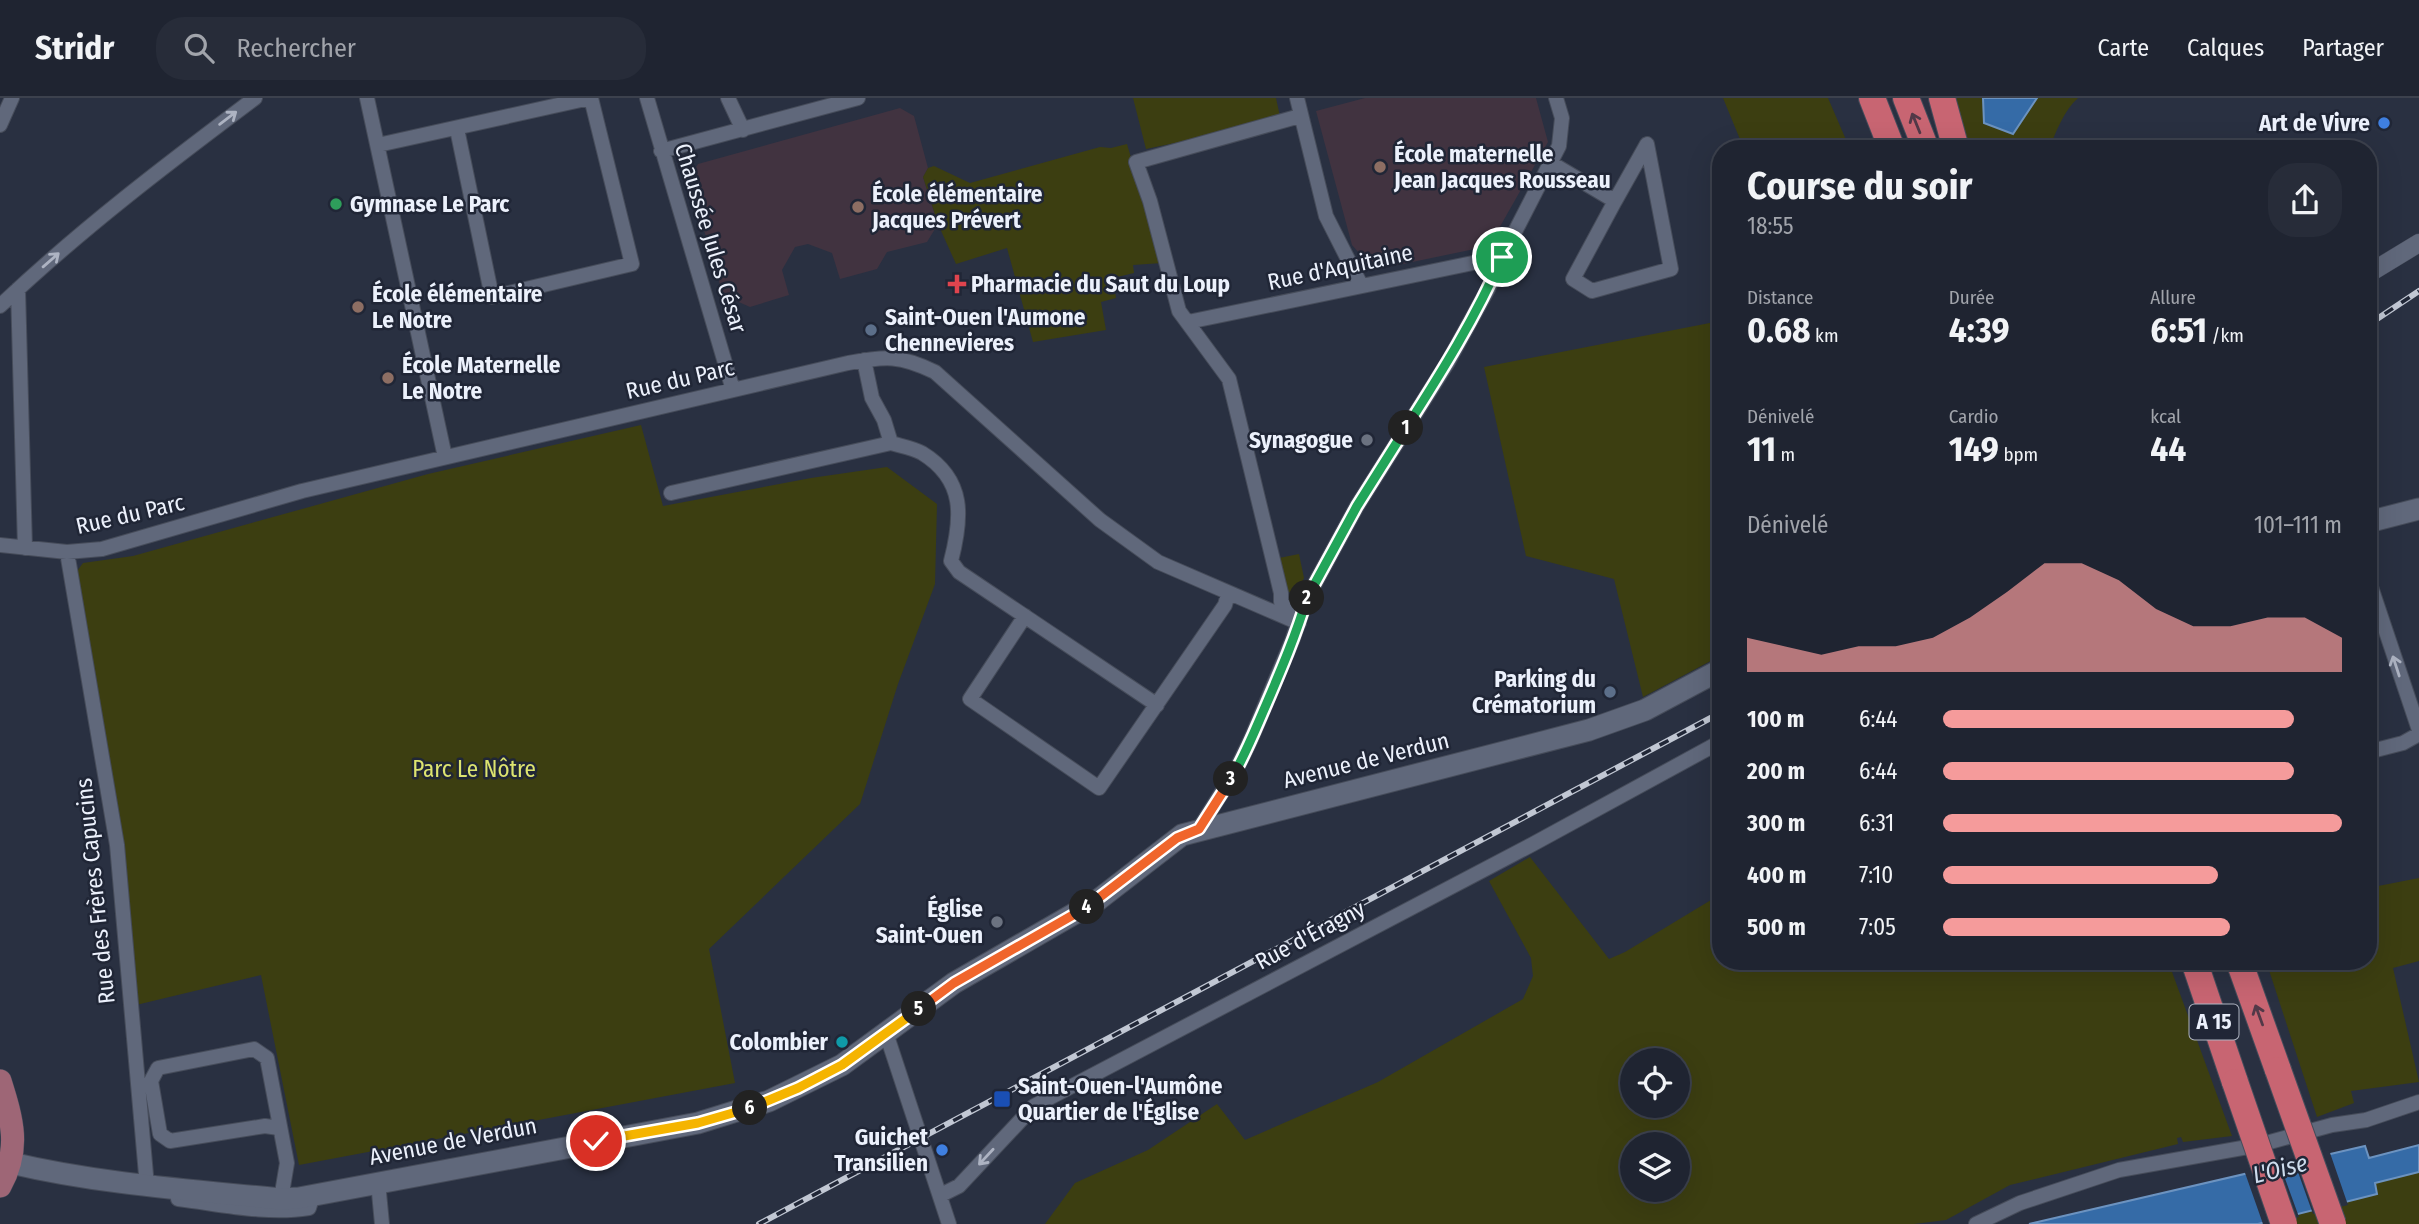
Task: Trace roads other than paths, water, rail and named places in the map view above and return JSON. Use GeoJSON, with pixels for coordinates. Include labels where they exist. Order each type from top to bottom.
{"type":"FeatureCollection","features":[{"type":"Feature","properties":{"kind":"highway"},"geometry":{"type":"LineString","coordinates":[[1869,98],[1887,137]]}},
{"type":"Feature","properties":{"kind":"highway"},"geometry":{"type":"LineString","coordinates":[[1906,98],[1922,140]]}},
{"type":"Feature","properties":{"kind":"highway"},"geometry":{"type":"LineString","coordinates":[[1942,98],[1954,140]]}},
{"type":"Feature","properties":{"kind":"highway","name":"A 15"},"geometry":{"type":"LineString","coordinates":[[2197,970],[2284,1224]]}},
{"type":"Feature","properties":{"kind":"highway","name":"A 15"},"geometry":{"type":"LineString","coordinates":[[2242,970],[2333,1224]]}},
{"type":"Feature","properties":{"kind":"main road"},"geometry":{"type":"LineString","coordinates":[[2377,520],[2419,509]]}},
{"type":"Feature","properties":{"kind":"main road","name":"Avenue de Verdun"},"geometry":{"type":"LineString","coordinates":[[6,1166],[147,1186],[281,1199],[698,1123],[741,1111],[842,1065],[954,983],[1098,900],[1177,838],[1199,829],[1589,730],[1645,710],[1712,674]]}},
{"type":"Feature","properties":{"kind":"main road"},"geometry":{"type":"LineString","coordinates":[[0,1081],[12,1123],[6,1166],[0,1186]]}},
{"type":"Feature","properties":{"kind":"main road"},"geometry":{"type":"LineString","coordinates":[[0,1138],[6,1166]]}},
{"type":"Feature","properties":{"kind":"street"},"geometry":{"type":"LineString","coordinates":[[0,125],[12,98]]}},
{"type":"Feature","properties":{"kind":"street"},"geometry":{"type":"LineString","coordinates":[[0,306],[145,181],[255,98]]}},
{"type":"Feature","properties":{"kind":"street"},"geometry":{"type":"LineString","coordinates":[[367,98],[445,457]]}},
{"type":"Feature","properties":{"kind":"street"},"geometry":{"type":"LineString","coordinates":[[378,145],[591,98],[632,264],[492,297],[457,128]]}},
{"type":"Feature","properties":{"kind":"street","name":"Chaussée Jules César"},"geometry":{"type":"LineString","coordinates":[[647,98],[733,390]]}},
{"type":"Feature","properties":{"kind":"street"},"geometry":{"type":"LineString","coordinates":[[729,98],[743,130]]}},
{"type":"Feature","properties":{"kind":"street"},"geometry":{"type":"LineString","coordinates":[[661,151],[858,98]]}},
{"type":"Feature","properties":{"kind":"street"},"geometry":{"type":"LineString","coordinates":[[1297,98],[1326,216],[1362,285]]}},
{"type":"Feature","properties":{"kind":"street"},"geometry":{"type":"LineString","coordinates":[[1199,829],[1237,768],[1319,575],[1357,506],[1448,362],[1551,163],[1559,146],[1562,118],[1556,98]]}},
{"type":"Feature","properties":{"kind":"street"},"geometry":{"type":"LineString","coordinates":[[1299,623],[1281,602],[1229,379],[1179,311],[1150,201],[1136,162],[1300,116]]}},
{"type":"Feature","properties":{"kind":"street"},"geometry":{"type":"LineString","coordinates":[[1647,144],[1671,269],[1592,291],[1573,279],[1615,201],[1647,144]]}},
{"type":"Feature","properties":{"kind":"street"},"geometry":{"type":"LineString","coordinates":[[1551,163],[1615,201]]}},
{"type":"Feature","properties":{"kind":"street"},"geometry":{"type":"LineString","coordinates":[[2377,256],[2419,233]]}},
{"type":"Feature","properties":{"kind":"street"},"geometry":{"type":"LineString","coordinates":[[2377,269],[2419,243]]}},
{"type":"Feature","properties":{"kind":"street","name":"Rue d'Aquitaine"},"geometry":{"type":"LineString","coordinates":[[1188,322],[1502,257]]}},
{"type":"Feature","properties":{"kind":"street"},"geometry":{"type":"LineString","coordinates":[[18,289],[25,548]]}},
{"type":"Feature","properties":{"kind":"street","name":"Rue du Parc"},"geometry":{"type":"LineString","coordinates":[[0,545],[67,552],[102,549],[302,491],[886,357],[904,359],[935,372],[1100,520],[1158,562],[1299,623]]}},
{"type":"Feature","properties":{"kind":"street"},"geometry":{"type":"LineString","coordinates":[[864,360],[872,398],[884,420],[891,443]]}},
{"type":"Feature","properties":{"kind":"street"},"geometry":{"type":"LineString","coordinates":[[671,492],[891,443],[920,452],[943,469],[956,492],[959,516],[951,561],[959,572],[1157,705]]}},
{"type":"Feature","properties":{"kind":"street","name":"Rue des Frères Capucins"},"geometry":{"type":"LineString","coordinates":[[67,552],[117,845],[147,1186]]}},
{"type":"Feature","properties":{"kind":"street"},"geometry":{"type":"LineString","coordinates":[[1025,616],[970,699],[1099,788],[1225,605],[1228,594]]}},
{"type":"Feature","properties":{"kind":"street"},"geometry":{"type":"LineString","coordinates":[[2377,605],[2419,732],[2403,743],[2377,750]]}},
{"type":"Feature","properties":{"kind":"street","name":"Rue d'Éragny"},"geometry":{"type":"LineString","coordinates":[[941,1195],[960,1186],[1026,1113],[1049,1098],[1533,844],[1712,746]]}},
{"type":"Feature","properties":{"kind":"street"},"geometry":{"type":"LineString","coordinates":[[886,1033],[949,1224]]}},
{"type":"Feature","properties":{"kind":"street"},"geometry":{"type":"LineString","coordinates":[[279,1128],[265,1126],[170,1141],[160,1134],[151,1081],[158,1068],[254,1049],[267,1058],[287,1163],[281,1199]]}},
{"type":"Feature","properties":{"kind":"street"},"geometry":{"type":"LineString","coordinates":[[1976,1224],[2020,1203],[2119,1170],[2259,1145],[2366,1119],[2419,1102]]}},
{"type":"Feature","properties":{"kind":"street"},"geometry":{"type":"LineString","coordinates":[[66,1175],[78,1187],[266,1210],[292,1211],[309,1208],[313,1195]]}},
{"type":"Feature","properties":{"kind":"street"},"geometry":{"type":"LineString","coordinates":[[378,1182],[382,1224]]}},
{"type":"Feature","properties":{"kind":"water"},"geometry":{"type":"Polygon","coordinates":[[[1983,98],[2037,98],[2013,134],[1984,123],[1983,98]]]}},
{"type":"Feature","properties":{"kind":"water","name":"L'Oise"},"geometry":{"type":"Polygon","coordinates":[[[2419,1145],[2419,1172],[2375,1183],[2377,1194],[2258,1224],[2029,1224],[2365,1146],[2369,1158],[2419,1145]]]}},
{"type":"Feature","properties":{"kind":"railway"},"geometry":{"type":"LineString","coordinates":[[2377,319],[2419,291]]}},
{"type":"Feature","properties":{"kind":"railway"},"geometry":{"type":"LineString","coordinates":[[759,1224],[1712,717]]}},
{"type":"Feature","properties":{"kind":"place","name":"Art de Vivre"},"geometry":{"type":"Point","coordinates":[2384,123]}},
{"type":"Feature","properties":{"kind":"place","name":"École maternelle Jean Jacques Rousseau"},"geometry":{"type":"Point","coordinates":[1380,167]}},
{"type":"Feature","properties":{"kind":"place","name":"Gymnase Le Parc"},"geometry":{"type":"Point","coordinates":[336,204]}},
{"type":"Feature","properties":{"kind":"place","name":"École élémentaire Jacques Prévert"},"geometry":{"type":"Point","coordinates":[858,207]}},
{"type":"Feature","properties":{"kind":"place","name":"Pharmacie du Saut du Loup"},"geometry":{"type":"Point","coordinates":[957,284]}},
{"type":"Feature","properties":{"kind":"place","name":"École élémentaire Le Notre"},"geometry":{"type":"Point","coordinates":[358,307]}},
{"type":"Feature","properties":{"kind":"place","name":"Saint-Ouen l'Aumone Chennevieres"},"geometry":{"type":"Point","coordinates":[871,330]}},
{"type":"Feature","properties":{"kind":"place","name":"École Maternelle Le Notre"},"geometry":{"type":"Point","coordinates":[388,378]}},
{"type":"Feature","properties":{"kind":"place","name":"Synagogue"},"geometry":{"type":"Point","coordinates":[1367,440]}},
{"type":"Feature","properties":{"kind":"place","name":"Parking du Crématorium"},"geometry":{"type":"Point","coordinates":[1610,692]}},
{"type":"Feature","properties":{"kind":"place","name":"Église Saint-Ouen"},"geometry":{"type":"Point","coordinates":[997,922]}},
{"type":"Feature","properties":{"kind":"place","name":"Colombier"},"geometry":{"type":"Point","coordinates":[842,1042]}},
{"type":"Feature","properties":{"kind":"place","name":"Saint-Ouen-l'Aumône Quartier de l'Église"},"geometry":{"type":"Point","coordinates":[1002,1099]}},
{"type":"Feature","properties":{"kind":"place","name":"Guichet Transilien"},"geometry":{"type":"Point","coordinates":[942,1150]}},
{"type":"Feature","properties":{"kind":"park label","name":"Parc Le Nôtre"},"geometry":{"type":"Point","coordinates":[474,769]}}]}
